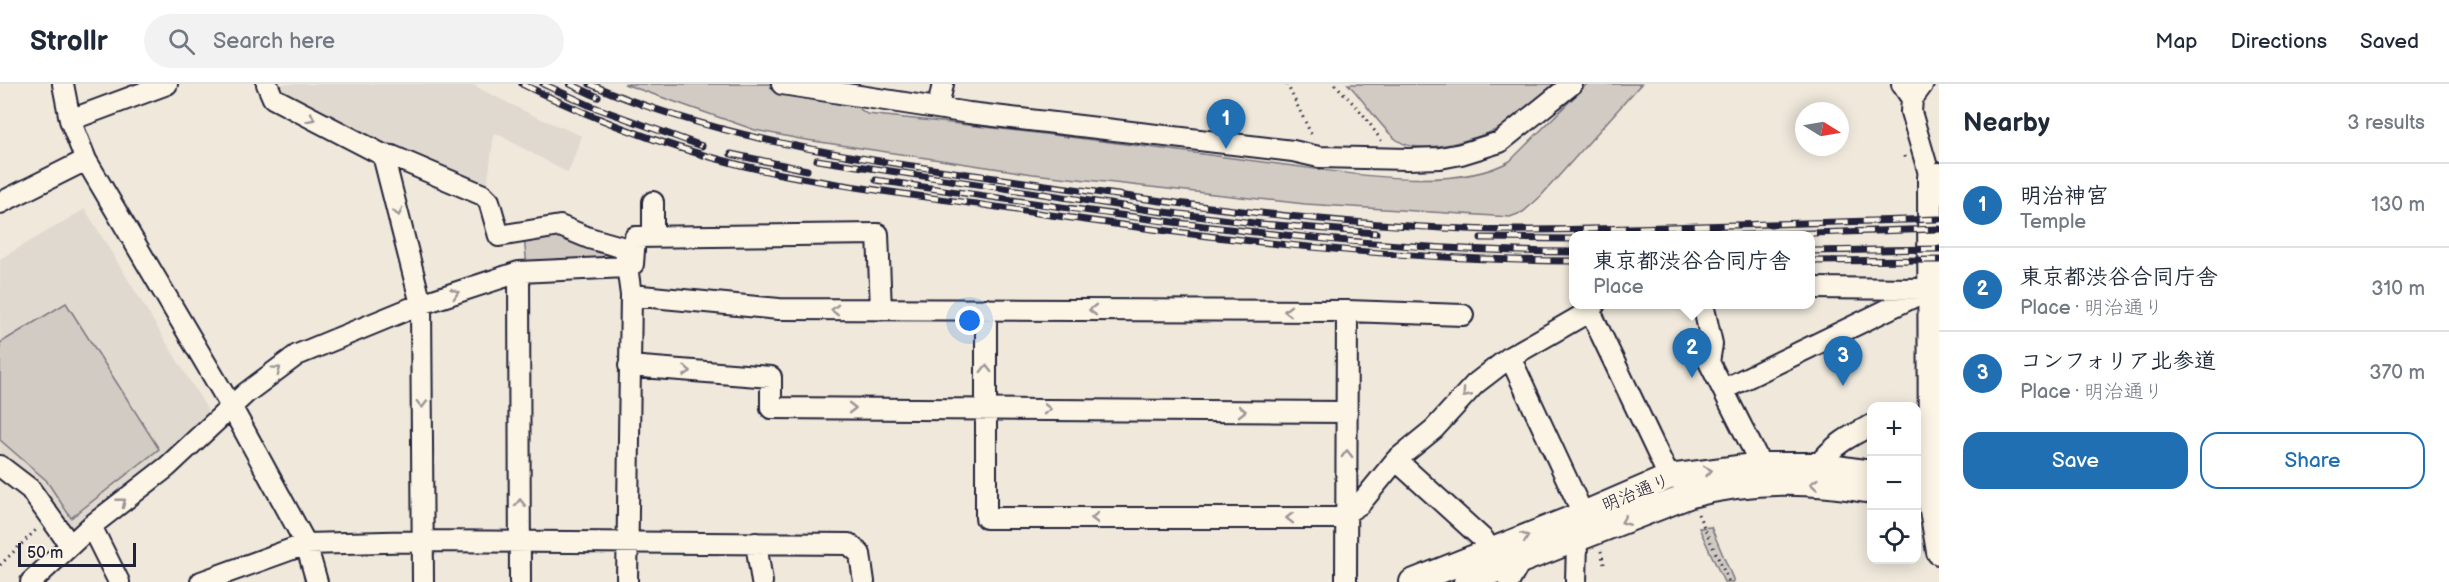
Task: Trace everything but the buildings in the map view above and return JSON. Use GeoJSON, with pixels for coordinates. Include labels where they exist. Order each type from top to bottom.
{"type":"FeatureCollection","features":[{"type":"Feature","properties":{"kind":"main road"},"geometry":{"type":"LineString","coordinates":[[1935,176],[1933,286],[1923,414],[1929,494],[1939,552]]}},
{"type":"Feature","properties":{"kind":"main road","name":"明治通り"},"geometry":{"type":"LineString","coordinates":[[1412,582],[1669,477],[1761,465],[1818,465],[1867,472]]}},
{"type":"Feature","properties":{"kind":"main road","name":"明治通り"},"geometry":{"type":"LineString","coordinates":[[1466,582],[1514,572],[1588,542],[1691,495],[1764,482],[1819,484],[1867,490]]}},
{"type":"Feature","properties":{"kind":"street"},"geometry":{"type":"LineString","coordinates":[[63,84],[70,120],[86,160],[232,408],[306,544],[317,582]]}},
{"type":"Feature","properties":{"kind":"street"},"geometry":{"type":"LineString","coordinates":[[70,120],[167,84]]}},
{"type":"Feature","properties":{"kind":"street"},"geometry":{"type":"LineString","coordinates":[[267,84],[273,99],[383,155],[392,156],[483,195],[489,201],[499,236],[560,226],[589,238],[621,247],[625,251],[631,295],[627,582]]}},
{"type":"Feature","properties":{"kind":"street"},"geometry":{"type":"LineString","coordinates":[[782,84],[909,105],[1293,151],[1319,157],[1388,158],[1440,158],[1500,142],[1572,84]]}},
{"type":"Feature","properties":{"kind":"street"},"geometry":{"type":"LineString","coordinates":[[938,107],[943,84]]}},
{"type":"Feature","properties":{"kind":"street"},"geometry":{"type":"LineString","coordinates":[[1912,89],[1911,112],[1935,176]]}},
{"type":"Feature","properties":{"kind":"street"},"geometry":{"type":"LineString","coordinates":[[383,155],[421,304],[423,582]]}},
{"type":"Feature","properties":{"kind":"street"},"geometry":{"type":"LineString","coordinates":[[0,203],[86,160]]}},
{"type":"Feature","properties":{"kind":"street"},"geometry":{"type":"LineString","coordinates":[[653,202],[653,236]]}},
{"type":"Feature","properties":{"kind":"street"},"geometry":{"type":"LineString","coordinates":[[31,582],[91,526],[166,467],[246,393],[297,355],[421,304],[519,272],[626,267],[633,264],[634,237],[878,234],[881,310]]}},
{"type":"Feature","properties":{"kind":"street"},"geometry":{"type":"LineString","coordinates":[[519,272],[520,582]]}},
{"type":"Feature","properties":{"kind":"street"},"geometry":{"type":"LineString","coordinates":[[1815,288],[1933,286]]}},
{"type":"Feature","properties":{"kind":"street"},"geometry":{"type":"LineString","coordinates":[[1724,389],[1933,286]]}},
{"type":"Feature","properties":{"kind":"street"},"geometry":{"type":"LineString","coordinates":[[631,295],[779,309],[1347,311],[1463,315]]}},
{"type":"Feature","properties":{"kind":"street"},"geometry":{"type":"LineString","coordinates":[[986,309],[986,518],[1338,518],[1360,504],[1396,460],[1434,429],[1475,384],[1510,357],[1590,309]]}},
{"type":"Feature","properties":{"kind":"street"},"geometry":{"type":"LineString","coordinates":[[1592,309],[1669,477]]}},
{"type":"Feature","properties":{"kind":"street"},"geometry":{"type":"LineString","coordinates":[[1704,309],[1712,345],[1709,362],[1761,465]]}},
{"type":"Feature","properties":{"kind":"street"},"geometry":{"type":"LineString","coordinates":[[1346,582],[1347,311]]}},
{"type":"Feature","properties":{"kind":"street"},"geometry":{"type":"LineString","coordinates":[[1510,357],[1583,514]]}},
{"type":"Feature","properties":{"kind":"street"},"geometry":{"type":"LineString","coordinates":[[629,366],[771,377],[771,408],[1347,412]]}},
{"type":"Feature","properties":{"kind":"street"},"geometry":{"type":"LineString","coordinates":[[1818,465],[1828,451],[1846,438],[1867,428]]}},
{"type":"Feature","properties":{"kind":"street"},"geometry":{"type":"LineString","coordinates":[[1396,460],[1484,540],[1490,551]]}},
{"type":"Feature","properties":{"kind":"street"},"geometry":{"type":"LineString","coordinates":[[0,466],[30,489],[70,545]]}},
{"type":"Feature","properties":{"kind":"street"},"geometry":{"type":"LineString","coordinates":[[91,526],[119,582]]}},
{"type":"Feature","properties":{"kind":"street"},"geometry":{"type":"LineString","coordinates":[[201,582],[306,544],[423,541],[849,544],[860,554],[864,582]]}},
{"type":"Feature","properties":{"kind":"street"},"geometry":{"type":"LineString","coordinates":[[1576,582],[1588,542]]}},
{"type":"Feature","properties":{"kind":"street"},"geometry":{"type":"LineString","coordinates":[[756,543],[762,582]]}},
{"type":"Feature","properties":{"kind":"path"},"geometry":{"type":"LineString","coordinates":[[1287,84],[1311,133],[1319,157]]}},
{"type":"Feature","properties":{"kind":"path"},"geometry":{"type":"LineString","coordinates":[[1335,84],[1363,114],[1383,141],[1388,158]]}},
{"type":"Feature","properties":{"kind":"path"},"geometry":{"type":"LineString","coordinates":[[1691,495],[1729,582]]}},
{"type":"Feature","properties":{"kind":"path"},"geometry":{"type":"LineString","coordinates":[[0,565],[36,529]]}},
{"type":"Feature","properties":{"kind":"path"},"geometry":{"type":"LineString","coordinates":[[1588,542],[1604,564]]}},
{"type":"Feature","properties":{"kind":"shaded area"},"geometry":{"type":"Polygon","coordinates":[[[277,84],[471,84],[532,115],[582,136],[568,173],[494,132],[487,190],[393,150],[280,92],[277,84]]]}},
{"type":"Feature","properties":{"kind":"shaded area"},"geometry":{"type":"Polygon","coordinates":[[[624,84],[857,84],[860,92],[860,109],[867,114],[1364,175],[1428,179],[1458,177],[1486,171],[1510,161],[1587,84],[1641,84],[1540,197],[1523,212],[1510,217],[1305,204],[1033,174],[800,139],[755,130],[624,84]]]}},
{"type":"Feature","properties":{"kind":"shaded area"},"geometry":{"type":"Polygon","coordinates":[[[1348,84],[1553,84],[1526,113],[1504,126],[1456,143],[1423,147],[1397,140],[1348,84]]]}},
{"type":"Feature","properties":{"kind":"shaded area"},"geometry":{"type":"Polygon","coordinates":[[[85,209],[207,409],[207,421],[72,535],[0,459],[0,259],[85,209]]]}},
{"type":"Feature","properties":{"kind":"shaded area"},"geometry":{"type":"Polygon","coordinates":[[[557,231],[618,251],[620,263],[527,267],[524,237],[557,231]]]}},
{"type":"Feature","properties":{"kind":"shaded area"},"geometry":{"type":"Polygon","coordinates":[[[66,303],[159,449],[71,518],[46,480],[0,440],[0,343],[66,303]]]}},
{"type":"Feature","properties":{"kind":"shaded area"},"geometry":{"type":"Polygon","coordinates":[[[1711,527],[1733,582],[1724,582],[1699,528],[1711,527]]]}},
{"type":"Feature","properties":{"kind":"railway"},"geometry":{"type":"LineString","coordinates":[[522,84],[646,137],[743,166],[834,184],[1150,229],[1291,245],[1432,256],[1569,261]]}},
{"type":"Feature","properties":{"kind":"railway"},"geometry":{"type":"LineString","coordinates":[[543,84],[591,106],[702,146]]}},
{"type":"Feature","properties":{"kind":"railway"},"geometry":{"type":"LineString","coordinates":[[570,84],[598,97]]}},
{"type":"Feature","properties":{"kind":"railway"},"geometry":{"type":"LineString","coordinates":[[590,84],[640,104],[690,120],[741,134],[845,155],[1176,203],[1350,222],[1466,229],[1549,230],[1939,219]]}},
{"type":"Feature","properties":{"kind":"railway"},"geometry":{"type":"LineString","coordinates":[[731,154],[807,170]]}},
{"type":"Feature","properties":{"kind":"railway"},"geometry":{"type":"LineString","coordinates":[[817,160],[1156,211],[1262,224],[1376,233]]}},
{"type":"Feature","properties":{"kind":"railway"},"geometry":{"type":"LineString","coordinates":[[876,180],[1136,217],[1311,238],[1486,250],[1569,252]]}},
{"type":"Feature","properties":{"kind":"railway"},"geometry":{"type":"LineString","coordinates":[[1815,233],[1939,229]]}},
{"type":"Feature","properties":{"kind":"railway"},"geometry":{"type":"LineString","coordinates":[[1481,238],[1569,239]]}},
{"type":"Feature","properties":{"kind":"railway"},"geometry":{"type":"LineString","coordinates":[[1815,251],[1939,249]]}},
{"type":"Feature","properties":{"kind":"railway"},"geometry":{"type":"LineString","coordinates":[[1815,261],[1939,260]]}},
{"type":"Feature","properties":{"kind":"place","name":"明治神宮"},"geometry":{"type":"Point","coordinates":[1226,149]}},
{"type":"Feature","properties":{"kind":"place","name":"東京都渋谷合同庁舎"},"geometry":{"type":"Point","coordinates":[1692,378]}},
{"type":"Feature","properties":{"kind":"place","name":"コンフォリア北参道"},"geometry":{"type":"Point","coordinates":[1843,386]}}]}
